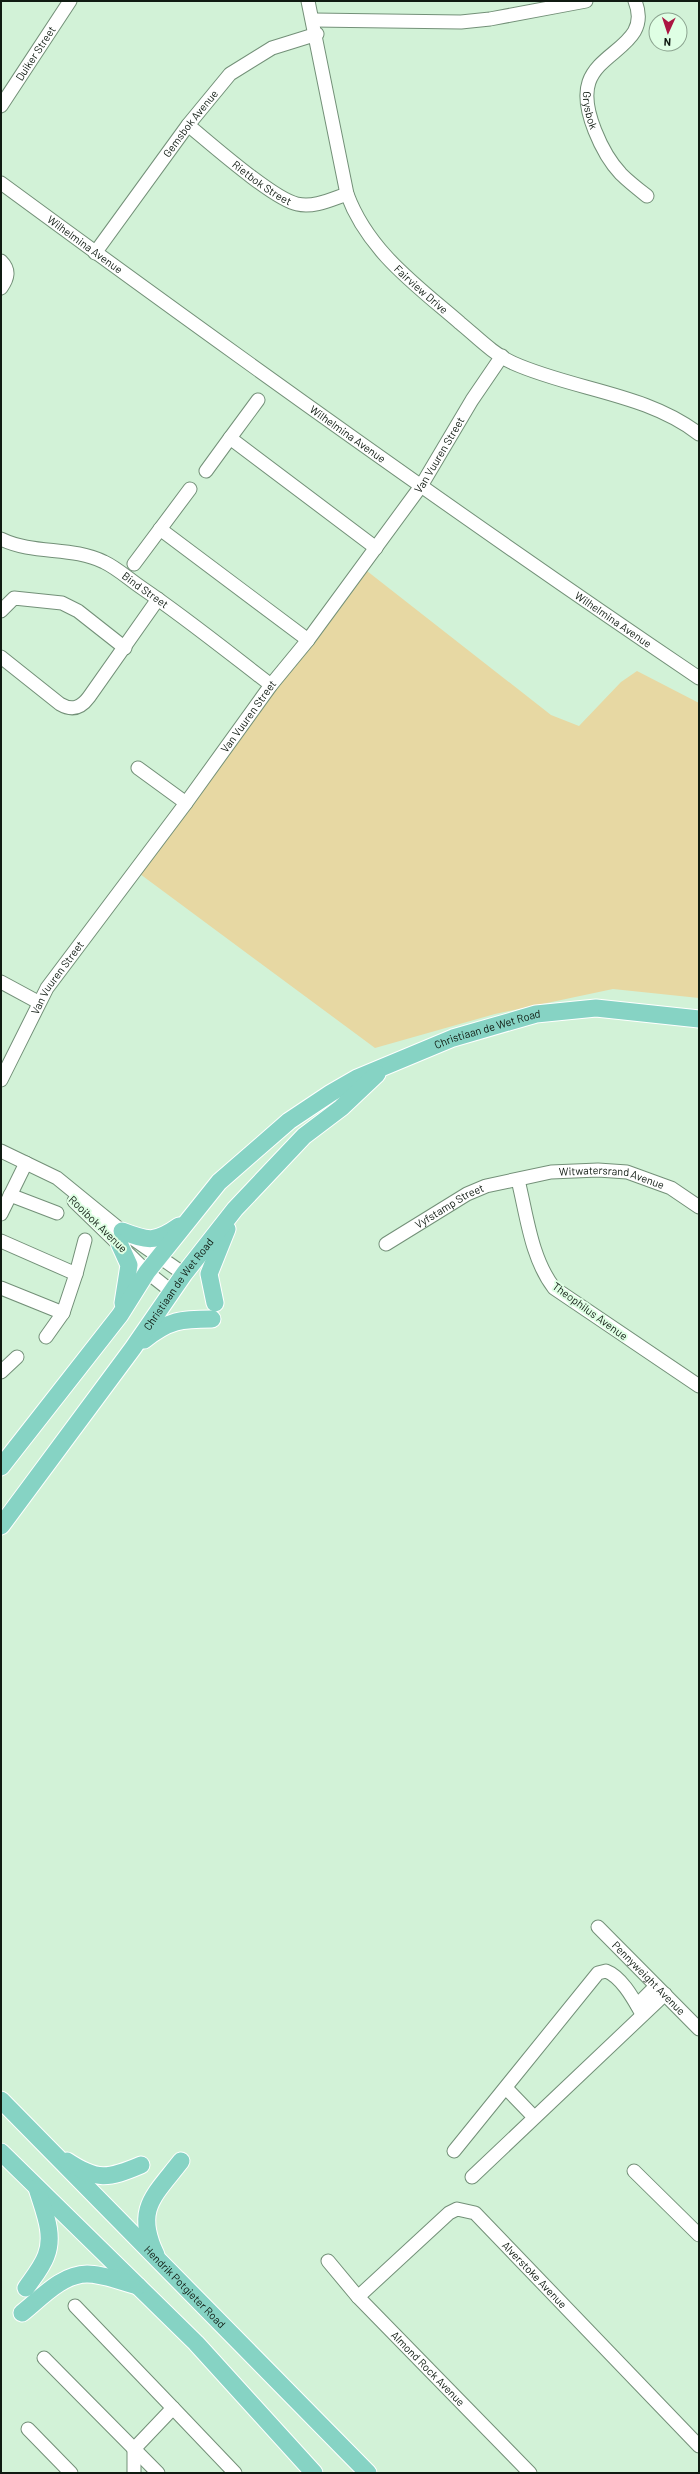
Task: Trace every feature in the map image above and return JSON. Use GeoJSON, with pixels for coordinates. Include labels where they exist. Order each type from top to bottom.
{"type":"FeatureCollection","features":[{"type":"Feature","properties":{"kind":"main road","name":"Christiaan de Wet Road"},"geometry":{"type":"LineString","coordinates":[[596,1008],[614,1002],[633,1002],[699,1008]]}},
{"type":"Feature","properties":{"kind":"main road","name":"Christiaan de Wet Road"},"geometry":{"type":"LineString","coordinates":[[1,1467],[120,1315],[147,1272],[219,1182],[289,1121],[350,1082],[385,1068],[446,1040],[544,1012],[596,1008],[699,1019]]}},
{"type":"Feature","properties":{"kind":"main road","name":"Christiaan de Wet Road"},"geometry":{"type":"LineString","coordinates":[[1,1526],[134,1348],[171,1291],[235,1209],[304,1136],[340,1108],[385,1068]]}},
{"type":"Feature","properties":{"kind":"main road"},"geometry":{"type":"LineString","coordinates":[[134,1348],[170,1322],[214,1311],[209,1281],[211,1266],[235,1209]]}},
{"type":"Feature","properties":{"kind":"main road"},"geometry":{"type":"LineString","coordinates":[[120,1315],[128,1265],[120,1237],[158,1239],[189,1219]]}},
{"type":"Feature","properties":{"kind":"main road","name":"Hendrik Potgieter Road"},"geometry":{"type":"LineString","coordinates":[[1,2100],[46,2148],[368,2473]]}},
{"type":"Feature","properties":{"kind":"main road"},"geometry":{"type":"LineString","coordinates":[[46,2148],[81,2170],[104,2177],[117,2176],[140,2165]]}},
{"type":"Feature","properties":{"kind":"main road"},"geometry":{"type":"LineString","coordinates":[[1,2152],[37,2185],[80,2231],[140,2287],[196,2344],[314,2473]]}},
{"type":"Feature","properties":{"kind":"main road"},"geometry":{"type":"LineString","coordinates":[[159,2262],[149,2238],[146,2212],[151,2200],[181,2160]]}},
{"type":"Feature","properties":{"kind":"main road"},"geometry":{"type":"LineString","coordinates":[[26,2288],[46,2257],[49,2248],[48,2228],[37,2185]]}},
{"type":"Feature","properties":{"kind":"main road"},"geometry":{"type":"LineString","coordinates":[[22,2312],[67,2279],[77,2275],[88,2274],[140,2287]]}},
{"type":"Feature","properties":{"kind":"street","name":"Duiker Street"},"geometry":{"type":"LineString","coordinates":[[1,106],[70,1]]}},
{"type":"Feature","properties":{"kind":"street","name":"Fairview Drive"},"geometry":{"type":"LineString","coordinates":[[308,1],[314,20],[347,194],[353,209],[369,236],[394,266],[512,363],[554,378],[644,405],[670,415],[699,434]]}},
{"type":"Feature","properties":{"kind":"street"},"geometry":{"type":"LineString","coordinates":[[314,20],[461,22],[490,19],[586,1]]}},
{"type":"Feature","properties":{"kind":"street","name":"Grysbok"},"geometry":{"type":"LineString","coordinates":[[635,1],[639,16],[633,35],[595,70],[589,82],[587,94],[588,109],[596,133],[610,160],[621,174],[647,196]]}},
{"type":"Feature","properties":{"kind":"street","name":"Gemsbok Avenue"},"geometry":{"type":"LineString","coordinates":[[95,253],[188,125],[230,74],[272,48],[316,34]]}},
{"type":"Feature","properties":{"kind":"street","name":"Rietbok Street"},"geometry":{"type":"LineString","coordinates":[[188,125],[271,190],[287,200],[297,204],[310,205],[347,194]]}},
{"type":"Feature","properties":{"kind":"street","name":"Wilhelmina Avenue"},"geometry":{"type":"LineString","coordinates":[[1,183],[271,381],[598,610],[699,678]]}},
{"type":"Feature","properties":{"kind":"street"},"geometry":{"type":"LineString","coordinates":[[1,261],[7,271],[8,276],[1,288]]}},
{"type":"Feature","properties":{"kind":"street","name":"Van Vuuren Street"},"geometry":{"type":"LineString","coordinates":[[1,1080],[38,1002],[57,974],[186,803],[271,685],[308,640],[421,486],[472,400],[502,356]]}},
{"type":"Feature","properties":{"kind":"street"},"geometry":{"type":"LineString","coordinates":[[206,471],[258,400]]}},
{"type":"Feature","properties":{"kind":"street"},"geometry":{"type":"LineString","coordinates":[[230,438],[376,548]]}},
{"type":"Feature","properties":{"kind":"street"},"geometry":{"type":"LineString","coordinates":[[134,564],[190,489]]}},
{"type":"Feature","properties":{"kind":"street"},"geometry":{"type":"LineString","coordinates":[[160,529],[308,640]]}},
{"type":"Feature","properties":{"kind":"street","name":"Bind Street"},"geometry":{"type":"LineString","coordinates":[[1,539],[33,550],[92,557],[105,562],[158,599],[271,685]]}},
{"type":"Feature","properties":{"kind":"street"},"geometry":{"type":"LineString","coordinates":[[1,611],[14,598],[62,603],[78,612],[125,648]]}},
{"type":"Feature","properties":{"kind":"street"},"geometry":{"type":"LineString","coordinates":[[1,657],[60,704],[71,708],[84,704],[125,648],[158,599]]}},
{"type":"Feature","properties":{"kind":"street"},"geometry":{"type":"LineString","coordinates":[[138,768],[186,803]]}},
{"type":"Feature","properties":{"kind":"street"},"geometry":{"type":"LineString","coordinates":[[1,982],[38,1002]]}},
{"type":"Feature","properties":{"kind":"street","name":"Rooibok Avenue"},"geometry":{"type":"LineString","coordinates":[[1,1151],[50,1175],[70,1187],[120,1237],[147,1272],[171,1291]]}},
{"type":"Feature","properties":{"kind":"street"},"geometry":{"type":"LineString","coordinates":[[1,1214],[26,1164]]}},
{"type":"Feature","properties":{"kind":"street","name":"Witwatersrand Avenue"},"geometry":{"type":"LineString","coordinates":[[518,1180],[551,1172],[598,1170],[627,1172],[671,1188],[699,1207]]}},
{"type":"Feature","properties":{"kind":"street","name":"Vyfstamp Street"},"geometry":{"type":"LineString","coordinates":[[386,1244],[467,1194],[486,1186],[518,1180]]}},
{"type":"Feature","properties":{"kind":"street","name":"Theophilus Avenue"},"geometry":{"type":"LineString","coordinates":[[518,1180],[536,1253],[544,1275],[554,1288],[699,1386]]}},
{"type":"Feature","properties":{"kind":"street"},"geometry":{"type":"LineString","coordinates":[[10,1195],[57,1213]]}},
{"type":"Feature","properties":{"kind":"street","name":"Rooibok Avenue"},"geometry":{"type":"LineString","coordinates":[[120,1237],[159,1258],[184,1274]]}},
{"type":"Feature","properties":{"kind":"street"},"geometry":{"type":"LineString","coordinates":[[46,1337],[63,1313],[76,1274],[84,1240]]}},
{"type":"Feature","properties":{"kind":"street"},"geometry":{"type":"LineString","coordinates":[[1,1241],[76,1274]]}},
{"type":"Feature","properties":{"kind":"street"},"geometry":{"type":"LineString","coordinates":[[1,1288],[63,1313]]}},
{"type":"Feature","properties":{"kind":"street"},"geometry":{"type":"LineString","coordinates":[[1,1372],[17,1357]]}},
{"type":"Feature","properties":{"kind":"street","name":"Pennyweight Avenue"},"geometry":{"type":"LineString","coordinates":[[598,1927],[656,1994],[699,2029]]}},
{"type":"Feature","properties":{"kind":"street"},"geometry":{"type":"LineString","coordinates":[[454,2151],[598,1973],[606,1971],[614,1976],[640,2010]]}},
{"type":"Feature","properties":{"kind":"street"},"geometry":{"type":"LineString","coordinates":[[472,2177],[656,1994]]}},
{"type":"Feature","properties":{"kind":"street"},"geometry":{"type":"LineString","coordinates":[[506,2088],[533,2116]]}},
{"type":"Feature","properties":{"kind":"street"},"geometry":{"type":"LineString","coordinates":[[634,2171],[699,2235]]}},
{"type":"Feature","properties":{"kind":"street","name":"Alverstoke Avenue"},"geometry":{"type":"LineString","coordinates":[[358,2297],[449,2213],[457,2208],[476,2214],[699,2446]]}},
{"type":"Feature","properties":{"kind":"street","name":"Almond Rock Avenue"},"geometry":{"type":"LineString","coordinates":[[328,2261],[358,2297],[530,2473]]}},
{"type":"Feature","properties":{"kind":"street"},"geometry":{"type":"LineString","coordinates":[[75,2306],[235,2473]]}},
{"type":"Feature","properties":{"kind":"street"},"geometry":{"type":"LineString","coordinates":[[44,2358],[158,2473]]}},
{"type":"Feature","properties":{"kind":"street"},"geometry":{"type":"LineString","coordinates":[[132,2472],[134,2449],[172,2408]]}},
{"type":"Feature","properties":{"kind":"street"},"geometry":{"type":"LineString","coordinates":[[28,2429],[71,2473]]}},
{"type":"Feature","properties":{"kind":"shaded area"},"geometry":{"type":"Polygon","coordinates":[[[367,571],[551,715],[579,726],[621,682],[637,671],[699,703],[699,998],[613,989],[495,1014],[375,1048],[140,874],[271,685],[367,571]]]}}]}
